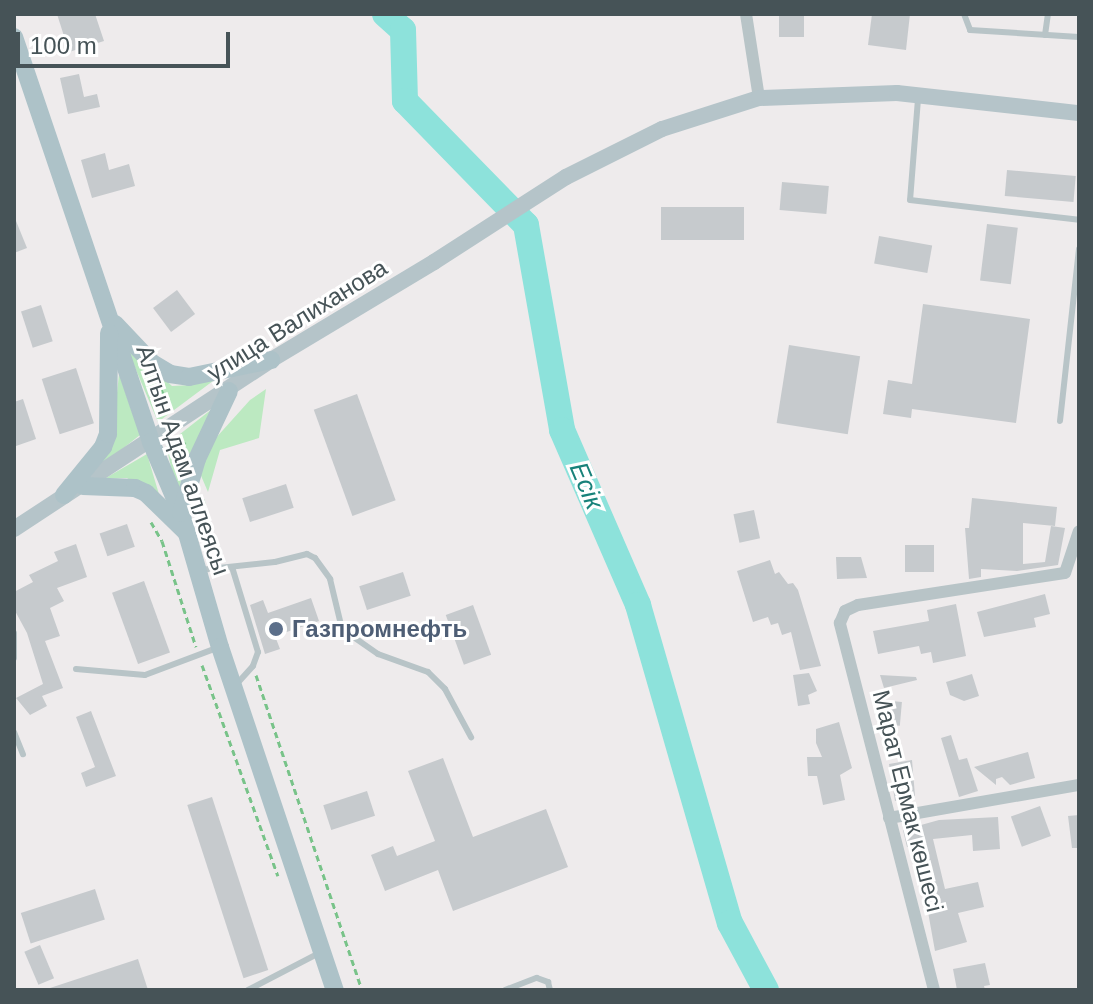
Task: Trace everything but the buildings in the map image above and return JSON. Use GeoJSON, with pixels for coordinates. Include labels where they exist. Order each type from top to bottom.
{"type":"FeatureCollection","features":[{"type":"Feature","properties":{"kind":"main road","name":"Алтын Адам аллеясы"},"geometry":{"type":"LineString","coordinates":[[14,37],[151,442],[181,513],[220,647],[335,990]]}},
{"type":"Feature","properties":{"kind":"main road","name":"улица Валиханова"},"geometry":{"type":"LineString","coordinates":[[14,529],[229,391],[271,360],[434,262],[566,177],[662,129],[759,98],[918,95],[1079,113]]}},
{"type":"Feature","properties":{"kind":"main road"},"geometry":{"type":"LineString","coordinates":[[110,318],[152,363],[170,374],[189,377],[271,360]]}},
{"type":"Feature","properties":{"kind":"main road"},"geometry":{"type":"LineString","coordinates":[[64,495],[103,447],[108,434],[110,318]]}},
{"type":"Feature","properties":{"kind":"main road"},"geometry":{"type":"LineString","coordinates":[[181,513],[197,459],[229,391]]}},
{"type":"Feature","properties":{"kind":"main road"},"geometry":{"type":"LineString","coordinates":[[83,486],[135,488],[188,534]]}},
{"type":"Feature","properties":{"kind":"street"},"geometry":{"type":"LineString","coordinates":[[746,14],[759,98]]}},
{"type":"Feature","properties":{"kind":"street","name":"Марат Ермак көшесі"},"geometry":{"type":"LineString","coordinates":[[934,990],[840,623],[845,611],[858,605],[1065,573],[1079,531]]}},
{"type":"Feature","properties":{"kind":"street"},"geometry":{"type":"LineString","coordinates":[[889,818],[1079,785]]}},
{"type":"Feature","properties":{"kind":"lane"},"geometry":{"type":"LineString","coordinates":[[964,14],[970,30],[1079,37]]}},
{"type":"Feature","properties":{"kind":"lane"},"geometry":{"type":"LineString","coordinates":[[1045,35],[1048,14]]}},
{"type":"Feature","properties":{"kind":"lane"},"geometry":{"type":"LineString","coordinates":[[918,95],[910,200],[1079,220]]}},
{"type":"Feature","properties":{"kind":"lane"},"geometry":{"type":"LineString","coordinates":[[1060,421],[1079,249]]}},
{"type":"Feature","properties":{"kind":"lane"},"geometry":{"type":"LineString","coordinates":[[196,570],[307,554],[315,558],[330,579],[342,629],[378,654],[428,672],[445,689],[471,737]]}},
{"type":"Feature","properties":{"kind":"lane"},"geometry":{"type":"LineString","coordinates":[[232,567],[258,652],[253,666],[234,687]]}},
{"type":"Feature","properties":{"kind":"lane"},"geometry":{"type":"LineString","coordinates":[[14,633],[14,658]]}},
{"type":"Feature","properties":{"kind":"lane"},"geometry":{"type":"LineString","coordinates":[[76,669],[145,675],[220,647]]}},
{"type":"Feature","properties":{"kind":"lane"},"geometry":{"type":"LineString","coordinates":[[14,732],[23,754]]}},
{"type":"Feature","properties":{"kind":"lane"},"geometry":{"type":"LineString","coordinates":[[248,990],[322,951]]}},
{"type":"Feature","properties":{"kind":"lane"},"geometry":{"type":"LineString","coordinates":[[505,990],[537,978],[548,982],[550,990]]}},
{"type":"Feature","properties":{"kind":"path"},"geometry":{"type":"LineString","coordinates":[[153,390],[167,381]]}},
{"type":"Feature","properties":{"kind":"path"},"geometry":{"type":"LineString","coordinates":[[160,385],[171,413]]}},
{"type":"Feature","properties":{"kind":"path"},"geometry":{"type":"LineString","coordinates":[[172,474],[185,442]]}},
{"type":"Feature","properties":{"kind":"path"},"geometry":{"type":"LineString","coordinates":[[201,492],[220,568]]}},
{"type":"Feature","properties":{"kind":"path"},"geometry":{"type":"LineString","coordinates":[[146,513],[162,541],[198,655],[282,886]]}},
{"type":"Feature","properties":{"kind":"path"},"geometry":{"type":"LineString","coordinates":[[253,666],[362,990]]}},
{"type":"Feature","properties":{"kind":"green space"},"geometry":{"type":"Polygon","coordinates":[[[125,344],[172,386],[192,385],[217,378],[158,422],[125,344]]]}},
{"type":"Feature","properties":{"kind":"green space"},"geometry":{"type":"Polygon","coordinates":[[[119,374],[140,435],[92,473],[116,402],[119,374]]]}},
{"type":"Feature","properties":{"kind":"green space"},"geometry":{"type":"Polygon","coordinates":[[[266,389],[259,438],[220,450],[208,492],[199,471],[214,440],[250,400],[266,389]]]}},
{"type":"Feature","properties":{"kind":"green space"},"geometry":{"type":"Polygon","coordinates":[[[221,402],[184,463],[178,498],[166,445],[221,402]]]}},
{"type":"Feature","properties":{"kind":"green space"},"geometry":{"type":"Polygon","coordinates":[[[147,454],[161,501],[127,478],[104,479],[147,454]]]}},
{"type":"Feature","properties":{"kind":"waterway","name":"Есік"},"geometry":{"type":"LineString","coordinates":[[385,14],[403,30],[405,101],[526,225],[562,430],[638,605],[730,923],[766,990]]}},
{"type":"Feature","properties":{"kind":"place","name":"Газпромнефть"},"geometry":{"type":"Point","coordinates":[276,629]}}]}
